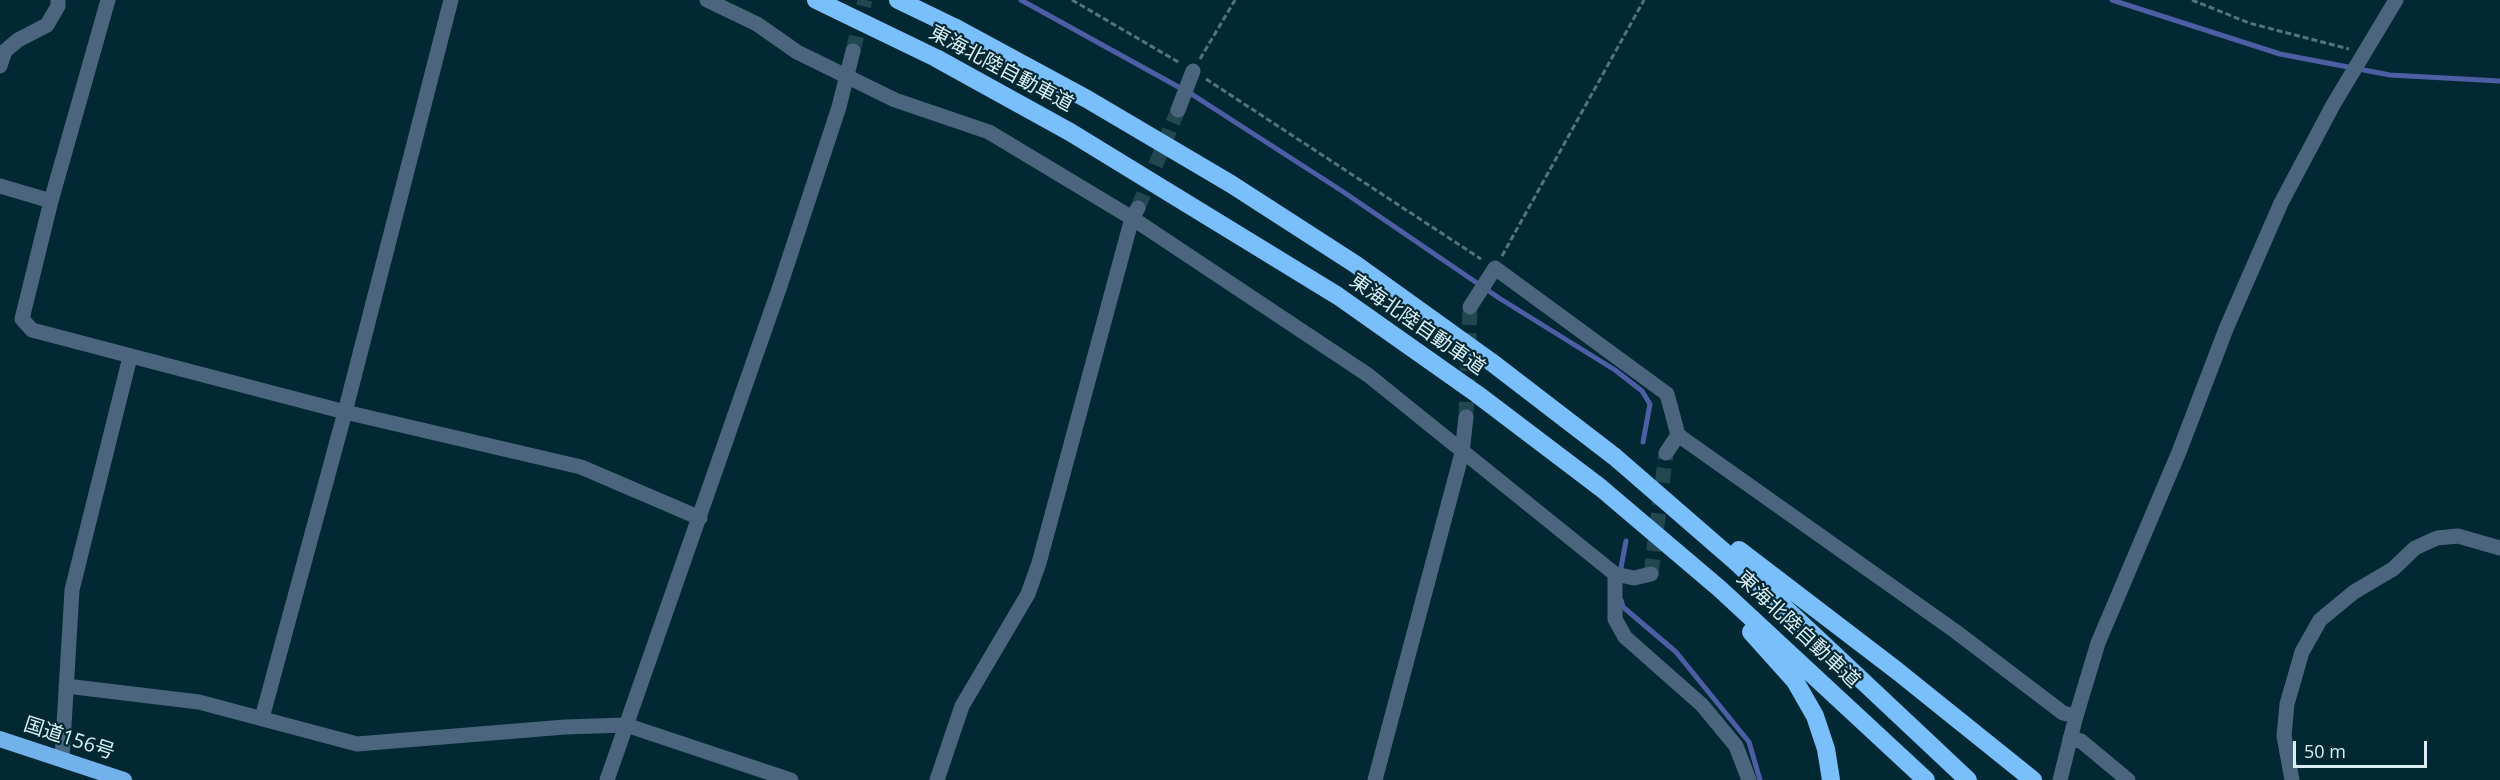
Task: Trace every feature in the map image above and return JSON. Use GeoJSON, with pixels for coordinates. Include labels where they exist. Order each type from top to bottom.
{"type":"FeatureCollection","features":[{"type":"Feature","properties":{"kind":"highway","name":"東海北陸自動車道"},"geometry":{"type":"LineString","coordinates":[[816,0],[936,58],[1070,132],[1338,296],[1477,394],[1601,488],[1720,589],[1926,780]]}},
{"type":"Feature","properties":{"kind":"highway","name":"東海北陸自動車道"},"geometry":{"type":"LineString","coordinates":[[898,0],[954,27],[1087,99],[1259,202],[1355,264],[1490,361],[1616,457],[1835,652],[1968,780]]}},
{"type":"Feature","properties":{"kind":"highway"},"geometry":{"type":"LineString","coordinates":[[1477,394],[1533,445],[1712,596],[1762,643],[1795,681],[1815,716],[1826,749],[1831,780]]}},
{"type":"Feature","properties":{"kind":"highway"},"geometry":{"type":"LineString","coordinates":[[1616,457],[1896,669],[2033,780]]}},
{"type":"Feature","properties":{"kind":"highway","name":"国道156号"},"geometry":{"type":"LineString","coordinates":[[0,739],[124,780]]}},
{"type":"Feature","properties":{"kind":"street"},"geometry":{"type":"LineString","coordinates":[[0,66],[5,51],[18,40],[47,26],[58,6],[58,0]]}},
{"type":"Feature","properties":{"kind":"street"},"geometry":{"type":"LineString","coordinates":[[108,0],[51,201],[22,319],[32,330],[345,412],[581,467],[700,518]]}},
{"type":"Feature","properties":{"kind":"street"},"geometry":{"type":"LineString","coordinates":[[262,718],[345,412],[451,0]]}},
{"type":"Feature","properties":{"kind":"street"},"geometry":{"type":"LineString","coordinates":[[707,0],[757,24],[797,52],[895,100],[989,132],[1135,213],[1368,375],[1462,453],[1621,575],[1651,574]]}},
{"type":"Feature","properties":{"kind":"street"},"geometry":{"type":"LineString","coordinates":[[2060,780],[2098,643],[2179,452],[2226,329],[2281,203],[2349,79],[2396,0]]}},
{"type":"Feature","properties":{"kind":"street"},"geometry":{"type":"LineString","coordinates":[[607,780],[700,518],[847,77],[853,51]]}},
{"type":"Feature","properties":{"kind":"street"},"geometry":{"type":"LineString","coordinates":[[1179,106],[1191,75]]}},
{"type":"Feature","properties":{"kind":"street"},"geometry":{"type":"LineString","coordinates":[[0,186],[51,201]]}},
{"type":"Feature","properties":{"kind":"street"},"geometry":{"type":"LineString","coordinates":[[937,780],[962,706],[1028,594],[1039,563],[1135,213]]}},
{"type":"Feature","properties":{"kind":"street"},"geometry":{"type":"LineString","coordinates":[[1473,302],[1492,272],[1667,394],[1678,435],[1955,630],[2063,713],[2076,716]]}},
{"type":"Feature","properties":{"kind":"street"},"geometry":{"type":"LineString","coordinates":[[62,759],[72,590],[130,357]]}},
{"type":"Feature","properties":{"kind":"street"},"geometry":{"type":"LineString","coordinates":[[1375,780],[1462,453],[1466,417]]}},
{"type":"Feature","properties":{"kind":"street"},"geometry":{"type":"LineString","coordinates":[[1666,453],[1678,435]]}},
{"type":"Feature","properties":{"kind":"street"},"geometry":{"type":"LineString","coordinates":[[2292,780],[2284,736],[2287,704],[2302,652],[2320,620],[2354,592],[2393,569],[2415,548],[2437,538],[2458,536],[2500,548]]}},
{"type":"Feature","properties":{"kind":"street"},"geometry":{"type":"LineString","coordinates":[[1621,575],[1615,619],[1625,638],[1702,705],[1736,746],[1749,780]]}},
{"type":"Feature","properties":{"kind":"street"},"geometry":{"type":"LineString","coordinates":[[66,686],[199,702],[357,744],[626,725],[791,780]]}},
{"type":"Feature","properties":{"kind":"street"},"geometry":{"type":"LineString","coordinates":[[2070,738],[2081,741],[2128,780]]}},
{"type":"Feature","properties":{"kind":"path"},"geometry":{"type":"LineString","coordinates":[[1072,0],[1492,272],[1644,0]]}},
{"type":"Feature","properties":{"kind":"path"},"geometry":{"type":"LineString","coordinates":[[1191,75],[1235,0]]}},
{"type":"Feature","properties":{"kind":"path"},"geometry":{"type":"LineString","coordinates":[[2192,0],[2249,23],[2364,55]]}},
{"type":"Feature","properties":{"kind":"waterway"},"geometry":{"type":"LineString","coordinates":[[1021,0],[1193,95],[1342,191],[1499,298],[1615,370],[1642,391],[1650,404],[1643,442]]}},
{"type":"Feature","properties":{"kind":"waterway"},"geometry":{"type":"LineString","coordinates":[[2112,0],[2280,54],[2390,75],[2500,81]]}},
{"type":"Feature","properties":{"kind":"waterway"},"geometry":{"type":"LineString","coordinates":[[1620,573],[1626,541]]}},
{"type":"Feature","properties":{"kind":"waterway"},"geometry":{"type":"LineString","coordinates":[[1621,600],[1623,607],[1676,652],[1749,742],[1760,780]]}},
{"type":"Feature","properties":{"kind":"tunnel"},"geometry":{"type":"LineString","coordinates":[[853,51],[865,0]]}},
{"type":"Feature","properties":{"kind":"tunnel"},"geometry":{"type":"LineString","coordinates":[[1138,208],[1178,110]]}},
{"type":"Feature","properties":{"kind":"tunnel"},"geometry":{"type":"LineString","coordinates":[[1466,417],[1470,307]]}},
{"type":"Feature","properties":{"kind":"tunnel"},"geometry":{"type":"LineString","coordinates":[[1651,574],[1666,453]]}}]}
